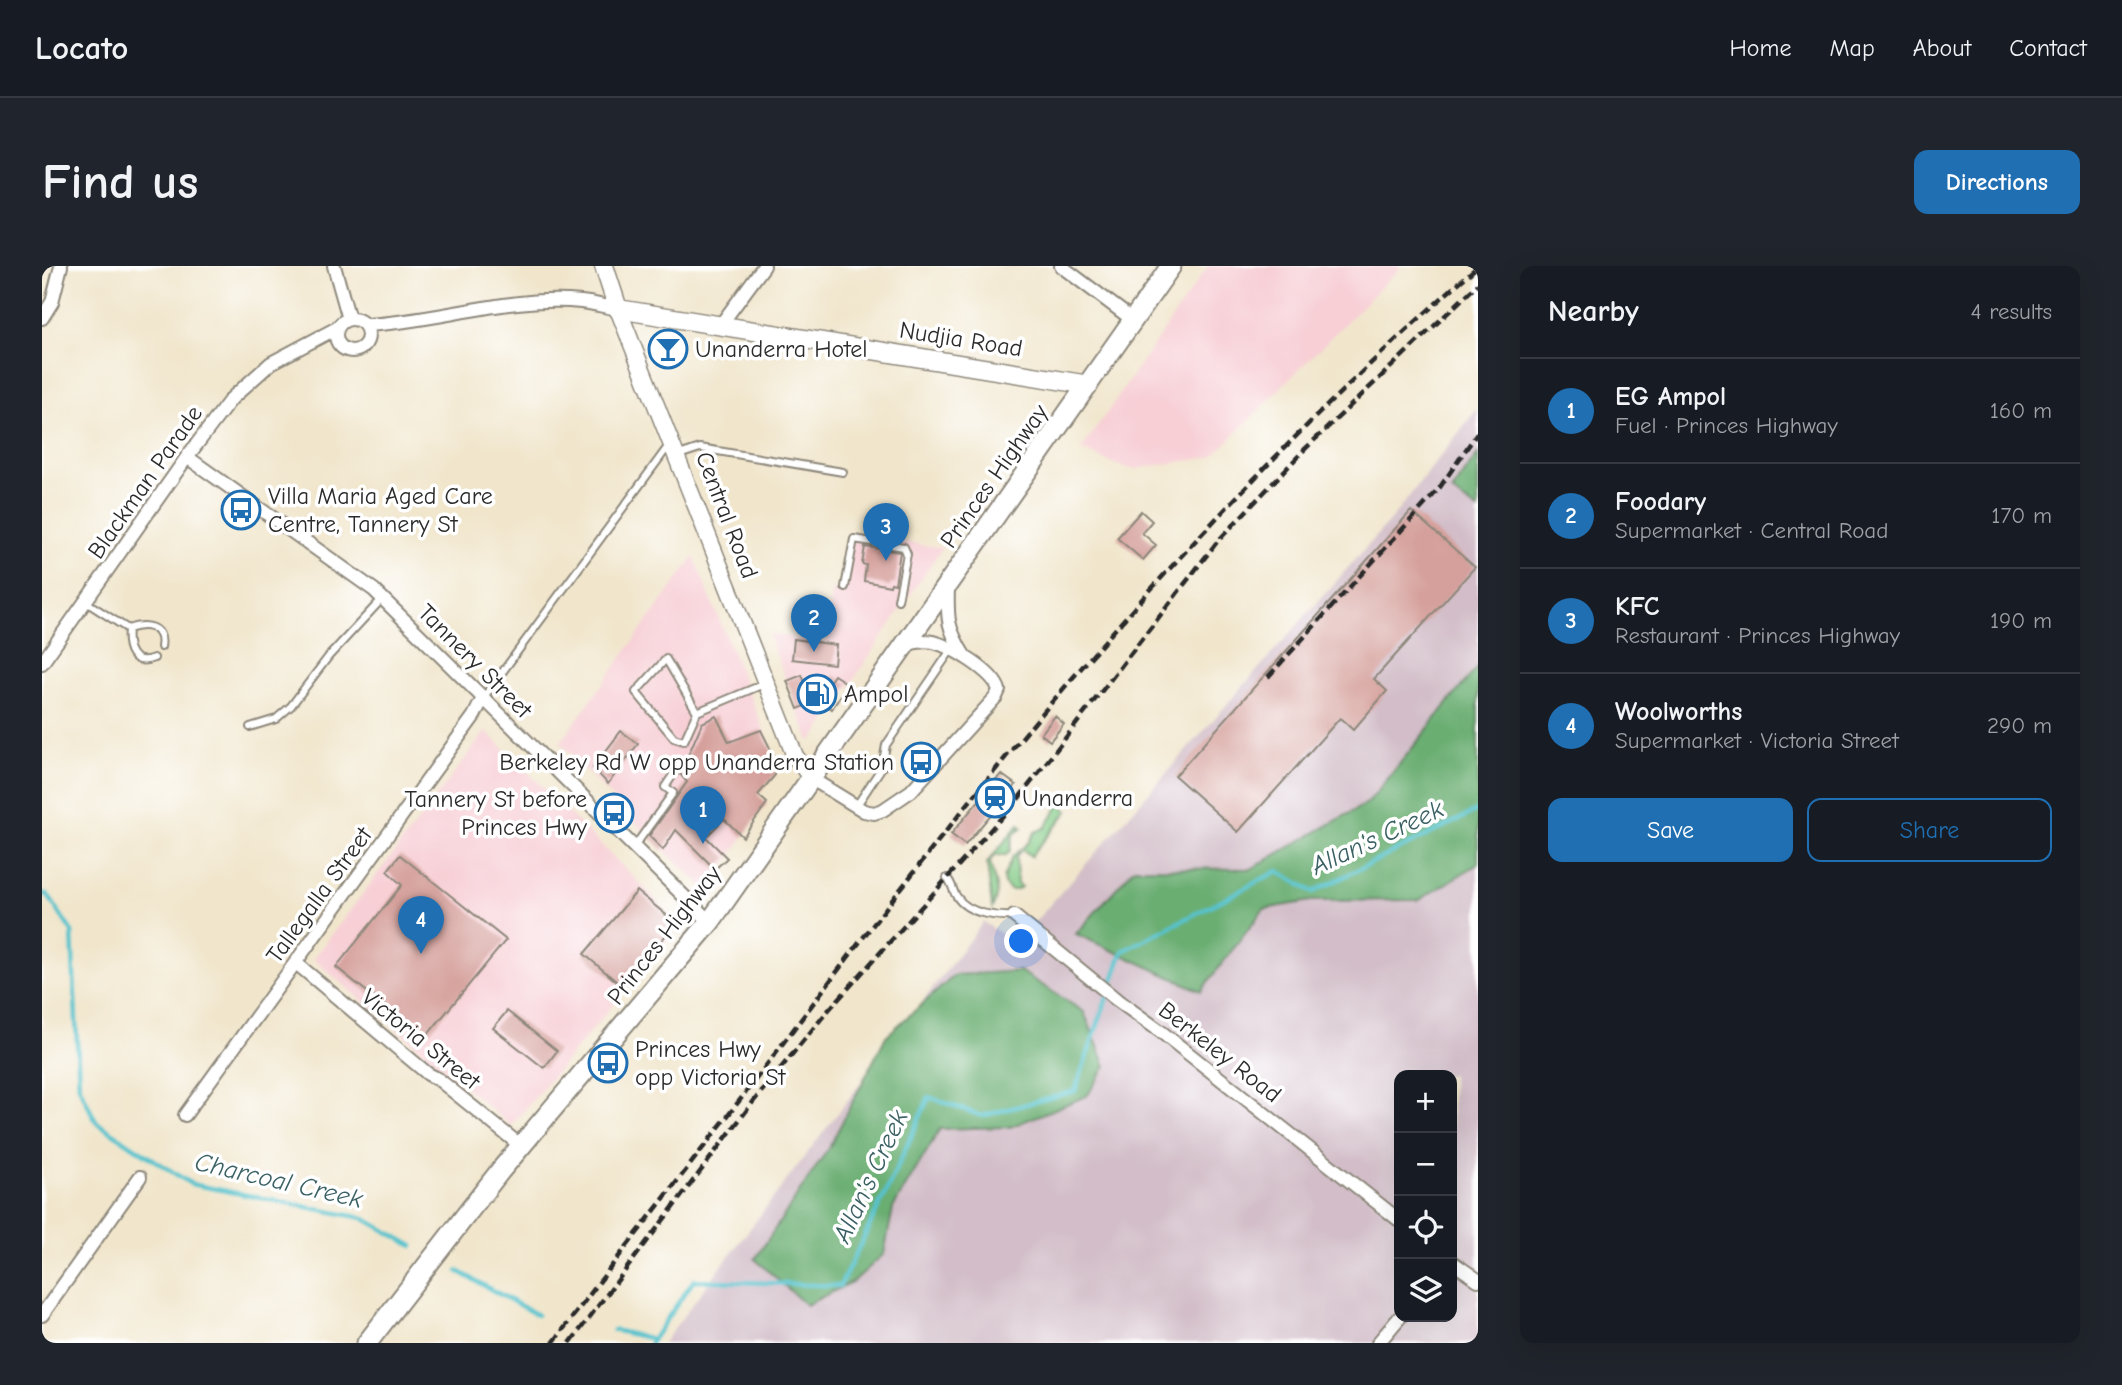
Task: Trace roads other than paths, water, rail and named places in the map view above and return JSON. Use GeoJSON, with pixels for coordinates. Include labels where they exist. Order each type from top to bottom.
{"type":"FeatureCollection","features":[{"type":"Feature","properties":{"kind":"main road","name":"Central Road"},"geometry":{"type":"LineString","coordinates":[[604,266],[618,309]]}},
{"type":"Feature","properties":{"kind":"main road","name":"Princes Highway"},"geometry":{"type":"LineString","coordinates":[[367,1343],[521,1146],[710,922],[1171,266]]}},
{"type":"Feature","properties":{"kind":"main road","name":"Nudjia Road"},"geometry":{"type":"LineString","coordinates":[[618,309],[1089,385]]}},
{"type":"Feature","properties":{"kind":"street"},"geometry":{"type":"LineString","coordinates":[[42,318],[52,302],[61,266]]}},
{"type":"Feature","properties":{"kind":"street"},"geometry":{"type":"LineString","coordinates":[[334,266],[349,319]]}},
{"type":"Feature","properties":{"kind":"street"},"geometry":{"type":"LineString","coordinates":[[719,327],[764,266]]}},
{"type":"Feature","properties":{"kind":"street"},"geometry":{"type":"LineString","coordinates":[[1060,266],[1133,320]]}},
{"type":"Feature","properties":{"kind":"street"},"geometry":{"type":"LineString","coordinates":[[367,331],[473,310],[544,302],[578,302],[618,309]]}},
{"type":"Feature","properties":{"kind":"street","name":"Central Road"},"geometry":{"type":"LineString","coordinates":[[618,309],[795,757],[811,779]]}},
{"type":"Feature","properties":{"kind":"street"},"geometry":{"type":"LineString","coordinates":[[349,319],[358,320],[367,331],[365,345],[358,350],[349,351],[339,344],[337,328],[349,319]]}},
{"type":"Feature","properties":{"kind":"street","name":"Blackman Parade"},"geometry":{"type":"LineString","coordinates":[[42,663],[231,399],[271,363],[337,328]]}},
{"type":"Feature","properties":{"kind":"street","name":"Blackman Parade"},"geometry":{"type":"LineString","coordinates":[[302,347],[339,344]]}},
{"type":"Feature","properties":{"kind":"street","name":"Tannery Street"},"geometry":{"type":"LineString","coordinates":[[187,457],[383,598],[633,849],[710,922]]}},
{"type":"Feature","properties":{"kind":"street"},"geometry":{"type":"LineString","coordinates":[[811,779],[856,807],[869,813],[879,812],[911,791],[995,700],[999,690],[996,683],[966,657],[954,640],[949,624],[948,585]]}},
{"type":"Feature","properties":{"kind":"street"},"geometry":{"type":"LineString","coordinates":[[905,645],[928,641],[966,657]]}},
{"type":"Feature","properties":{"kind":"street","name":"Tallegalla Street"},"geometry":{"type":"LineString","coordinates":[[185,1115],[474,716],[483,698]]}},
{"type":"Feature","properties":{"kind":"street","name":"Berkeley Road"},"geometry":{"type":"LineString","coordinates":[[1014,916],[1099,986],[1394,1216]]}},
{"type":"Feature","properties":{"kind":"street","name":"Victoria Street"},"geometry":{"type":"LineString","coordinates":[[296,963],[428,1074],[438,1079],[521,1146]]}},
{"type":"Feature","properties":{"kind":"street"},"geometry":{"type":"LineString","coordinates":[[42,1315],[140,1177]]}},
{"type":"Feature","properties":{"kind":"street"},"geometry":{"type":"LineString","coordinates":[[1457,1265],[1478,1280]]}},
{"type":"Feature","properties":{"kind":"street"},"geometry":{"type":"LineString","coordinates":[[1378,1343],[1396,1322]]}},
{"type":"Feature","properties":{"kind":"lane"},"geometry":{"type":"LineString","coordinates":[[483,698],[674,449],[700,448],[843,472]]}},
{"type":"Feature","properties":{"kind":"lane"},"geometry":{"type":"LineString","coordinates":[[845,587],[854,539],[904,547],[906,554],[898,600]]}},
{"type":"Feature","properties":{"kind":"lane"},"geometry":{"type":"LineString","coordinates":[[250,727],[276,719],[291,706],[329,656],[383,598]]}},
{"type":"Feature","properties":{"kind":"lane"},"geometry":{"type":"LineString","coordinates":[[86,602],[128,629]]}},
{"type":"Feature","properties":{"kind":"lane"},"geometry":{"type":"LineString","coordinates":[[128,629],[139,625],[159,631],[163,639],[161,647]]}},
{"type":"Feature","properties":{"kind":"lane"},"geometry":{"type":"LineString","coordinates":[[128,629],[127,642],[131,654],[137,660],[154,658]]}},
{"type":"Feature","properties":{"kind":"lane"},"geometry":{"type":"LineString","coordinates":[[856,807],[882,767],[886,745],[951,650]]}},
{"type":"Feature","properties":{"kind":"lane"},"geometry":{"type":"LineString","coordinates":[[697,712],[666,659],[636,692],[674,738],[684,741],[697,712],[766,683]]}},
{"type":"Feature","properties":{"kind":"lane"},"geometry":{"type":"LineString","coordinates":[[633,849],[673,793],[665,787],[675,772]]}},
{"type":"Feature","properties":{"kind":"lane"},"geometry":{"type":"LineString","coordinates":[[947,878],[956,897],[967,905],[998,917],[1014,916]]}},
{"type":"Feature","properties":{"kind":"waterway","name":"Allan's Creek"},"geometry":{"type":"LineString","coordinates":[[650,1343],[694,1280],[840,1286],[929,1097],[982,1116],[1075,1091],[1123,951],[1278,871],[1313,892],[1478,810]]}},
{"type":"Feature","properties":{"kind":"waterway","name":"Charcoal Creek"},"geometry":{"type":"LineString","coordinates":[[42,894],[47,894],[72,932],[79,1086],[96,1122],[191,1184],[363,1218],[413,1246]]}},
{"type":"Feature","properties":{"kind":"waterway","name":"Charcoal Creek"},"geometry":{"type":"LineString","coordinates":[[458,1271],[537,1315]]}},
{"type":"Feature","properties":{"kind":"waterway","name":"Charcoal Creek"},"geometry":{"type":"LineString","coordinates":[[613,1330],[653,1339]]}},
{"type":"Feature","properties":{"kind":"railway"},"geometry":{"type":"LineString","coordinates":[[553,1343],[930,851],[1035,722],[1193,543],[1248,485],[1361,373],[1478,266]]}},
{"type":"Feature","properties":{"kind":"railway"},"geometry":{"type":"LineString","coordinates":[[570,1343],[753,1102],[826,1013],[1019,798],[1217,542],[1304,450],[1478,284]]}},
{"type":"Feature","properties":{"kind":"railway"},"geometry":{"type":"LineString","coordinates":[[1268,677],[1438,490],[1478,432]]}},
{"type":"Feature","properties":{"kind":"place","name":"Unanderra Hotel"},"geometry":{"type":"Point","coordinates":[668,349]}},
{"type":"Feature","properties":{"kind":"place","name":"Villa Maria Aged Care Centre, Tannery St"},"geometry":{"type":"Point","coordinates":[241,510]}},
{"type":"Feature","properties":{"kind":"place","name":"KFC"},"geometry":{"type":"Point","coordinates":[886,561]}},
{"type":"Feature","properties":{"kind":"place","name":"Foodary"},"geometry":{"type":"Point","coordinates":[814,652]}},
{"type":"Feature","properties":{"kind":"place","name":"Ampol"},"geometry":{"type":"Point","coordinates":[817,694]}},
{"type":"Feature","properties":{"kind":"place","name":"Berkeley Rd W opp Unanderra Station"},"geometry":{"type":"Point","coordinates":[921,762]}},
{"type":"Feature","properties":{"kind":"place","name":"Unanderra"},"geometry":{"type":"Point","coordinates":[995,798]}},
{"type":"Feature","properties":{"kind":"place","name":"Tannery St before Princes Hwy"},"geometry":{"type":"Point","coordinates":[614,813]}},
{"type":"Feature","properties":{"kind":"place","name":"EG Ampol"},"geometry":{"type":"Point","coordinates":[703,844]}},
{"type":"Feature","properties":{"kind":"place","name":"Woolworths"},"geometry":{"type":"Point","coordinates":[421,954]}},
{"type":"Feature","properties":{"kind":"place","name":"Princes Hwy opp Victoria St"},"geometry":{"type":"Point","coordinates":[608,1063]}}]}
